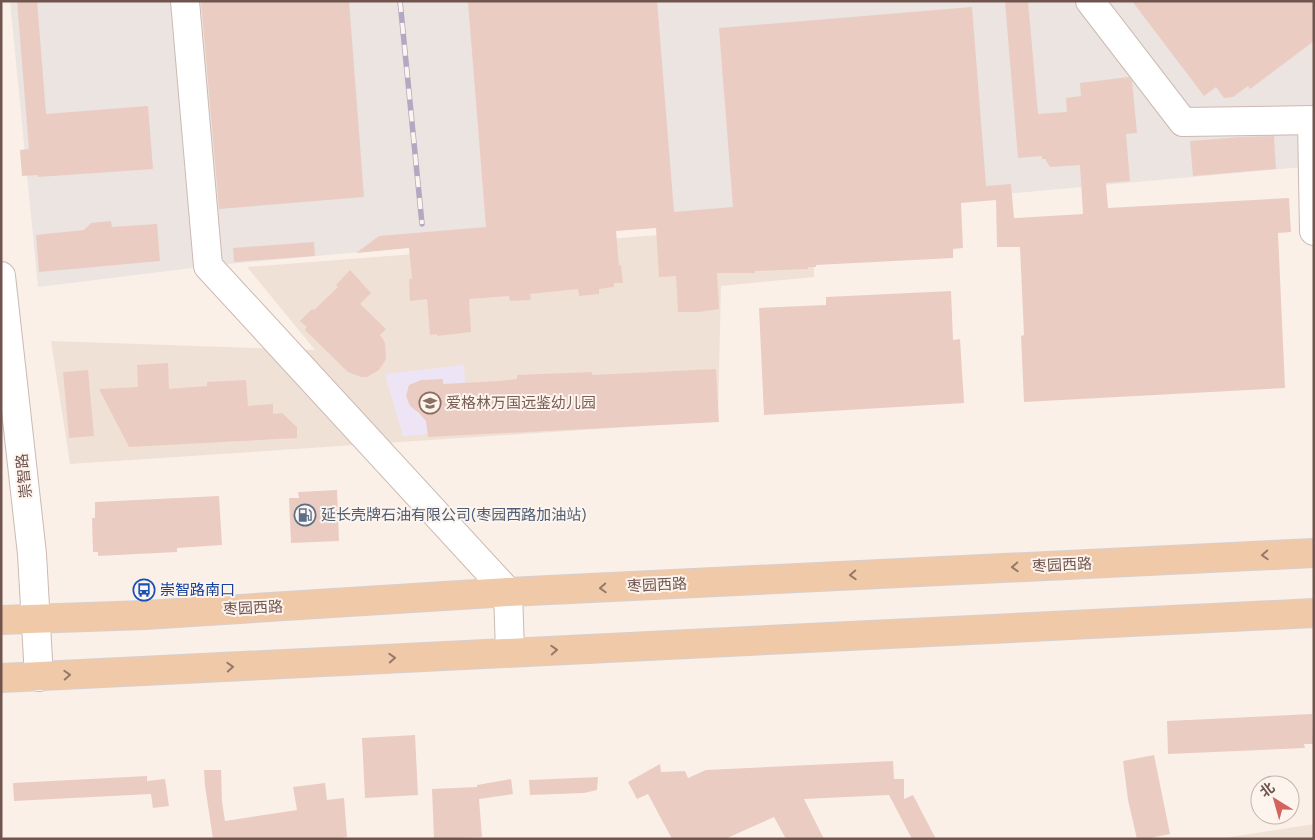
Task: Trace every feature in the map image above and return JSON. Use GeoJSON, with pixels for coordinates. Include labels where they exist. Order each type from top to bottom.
{"type":"FeatureCollection","features":[{"type":"Feature","properties":{"kind":"main road","name":"枣园西路"},"geometry":{"type":"LineString","coordinates":[[1,620],[155,614],[508,592],[1314,553]]}},
{"type":"Feature","properties":{"kind":"main road"},"geometry":{"type":"LineString","coordinates":[[1,678],[1314,613]]}},
{"type":"Feature","properties":{"kind":"street"},"geometry":{"type":"LineString","coordinates":[[185,1],[208,266],[508,592],[510,652]]}},
{"type":"Feature","properties":{"kind":"street"},"geometry":{"type":"LineString","coordinates":[[1090,1],[1183,122],[1313,120],[1314,231]]}},
{"type":"Feature","properties":{"kind":"street","name":"崇智路"},"geometry":{"type":"LineString","coordinates":[[1,276],[32,554],[39,677]]}},
{"type":"Feature","properties":{"kind":"shaded area"},"geometry":{"type":"Polygon","coordinates":[[[10,1],[1314,1],[1314,166],[217,265],[38,287],[10,1]]]}},
{"type":"Feature","properties":{"kind":"shaded area"},"geometry":{"type":"Polygon","coordinates":[[[813,223],[814,277],[721,286],[718,421],[70,464],[51,341],[315,350],[247,267],[813,223]]]}},
{"type":"Feature","properties":{"kind":"shaded area","name":"爱格林万国远鉴幼儿园"},"geometry":{"type":"Polygon","coordinates":[[[464,365],[467,431],[403,436],[385,374],[464,365]]]}},
{"type":"Feature","properties":{"kind":"shaded area"},"geometry":{"type":"Polygon","coordinates":[[[1314,824],[1314,839],[1218,839],[1314,824]]]}},
{"type":"Feature","properties":{"kind":"building"},"geometry":{"type":"Polygon","coordinates":[[[17,1],[37,1],[46,114],[148,106],[153,169],[38,177],[38,175],[22,176],[20,150],[29,149],[17,1]]]}},
{"type":"Feature","properties":{"kind":"building"},"geometry":{"type":"Polygon","coordinates":[[[201,1],[349,1],[364,197],[219,209],[201,1]]]}},
{"type":"Feature","properties":{"kind":"building"},"geometry":{"type":"Polygon","coordinates":[[[657,1],[674,212],[733,207],[719,28],[972,7],[986,186],[1011,184],[1014,218],[1083,214],[1080,165],[1050,167],[1045,159],[1042,159],[1042,156],[1018,158],[1005,1],[1028,1],[1038,114],[1067,112],[1066,98],[1081,96],[1080,83],[1129,77],[1132,81],[1137,133],[1126,134],[1130,181],[1106,183],[1108,208],[1289,198],[1291,232],[1278,233],[1285,388],[1024,402],[1021,336],[1024,335],[1020,247],[997,247],[996,200],[961,203],[963,248],[953,249],[953,258],[816,265],[816,267],[808,267],[808,269],[755,271],[755,273],[717,273],[719,309],[699,312],[678,312],[676,276],[659,277],[656,228],[616,231],[619,266],[621,265],[623,283],[614,283],[614,287],[599,289],[599,294],[579,296],[578,289],[530,294],[531,300],[510,301],[509,296],[469,299],[471,332],[437,336],[437,334],[430,335],[427,299],[410,301],[409,279],[412,279],[409,248],[356,253],[379,236],[486,227],[468,2],[657,1]]]}},
{"type":"Feature","properties":{"kind":"building"},"geometry":{"type":"Polygon","coordinates":[[[1132,1],[1314,1],[1314,41],[1250,89],[1248,86],[1233,97],[1224,98],[1216,87],[1204,96],[1132,1]]]}},
{"type":"Feature","properties":{"kind":"building"},"geometry":{"type":"Polygon","coordinates":[[[1274,136],[1276,169],[1193,176],[1190,141],[1274,136]]]}},
{"type":"Feature","properties":{"kind":"building"},"geometry":{"type":"Polygon","coordinates":[[[111,221],[112,227],[157,224],[160,261],[39,272],[36,235],[84,230],[91,223],[111,221]]]}},
{"type":"Feature","properties":{"kind":"building"},"geometry":{"type":"Polygon","coordinates":[[[314,242],[315,256],[234,262],[233,248],[314,242]]]}},
{"type":"Feature","properties":{"kind":"building"},"geometry":{"type":"Polygon","coordinates":[[[350,270],[371,293],[360,304],[386,329],[380,335],[385,343],[386,359],[379,370],[367,377],[361,377],[348,372],[305,330],[307,327],[300,321],[338,287],[336,285],[350,270]]]}},
{"type":"Feature","properties":{"kind":"building"},"geometry":{"type":"Polygon","coordinates":[[[951,291],[953,340],[960,339],[964,403],[764,415],[759,308],[826,305],[826,297],[951,291]]]}},
{"type":"Feature","properties":{"kind":"building"},"geometry":{"type":"Polygon","coordinates":[[[168,363],[169,389],[207,386],[207,382],[246,380],[248,406],[273,404],[273,414],[282,413],[297,427],[297,438],[129,447],[99,389],[138,387],[137,365],[168,363]]]}},
{"type":"Feature","properties":{"kind":"building"},"geometry":{"type":"Polygon","coordinates":[[[716,369],[719,422],[428,437],[426,421],[410,406],[406,396],[409,385],[421,380],[443,379],[443,384],[517,379],[517,375],[592,372],[592,375],[716,369]]]}},
{"type":"Feature","properties":{"kind":"building"},"geometry":{"type":"Polygon","coordinates":[[[88,370],[94,436],[69,438],[63,372],[88,370]]]}},
{"type":"Feature","properties":{"kind":"building"},"geometry":{"type":"Polygon","coordinates":[[[337,490],[339,541],[291,543],[289,498],[299,498],[298,492],[337,490]]]}},
{"type":"Feature","properties":{"kind":"building"},"geometry":{"type":"Polygon","coordinates":[[[219,496],[222,545],[177,548],[177,552],[98,556],[98,552],[93,552],[92,518],[95,518],[95,502],[219,496]]]}},
{"type":"Feature","properties":{"kind":"building"},"geometry":{"type":"Polygon","coordinates":[[[1312,714],[1313,744],[1304,744],[1305,748],[1168,754],[1167,721],[1312,714]]]}},
{"type":"Feature","properties":{"kind":"building"},"geometry":{"type":"Polygon","coordinates":[[[415,735],[418,795],[365,798],[362,738],[415,735]]]}},
{"type":"Feature","properties":{"kind":"building"},"geometry":{"type":"Polygon","coordinates":[[[1154,755],[1170,834],[1137,839],[1128,800],[1123,761],[1154,755]]]}},
{"type":"Feature","properties":{"kind":"building"},"geometry":{"type":"Polygon","coordinates":[[[893,761],[894,779],[904,779],[904,799],[913,795],[936,839],[912,839],[889,795],[804,799],[824,839],[786,839],[774,817],[725,839],[672,839],[648,794],[637,799],[628,782],[660,764],[661,772],[685,771],[688,778],[706,770],[893,761]]]}},
{"type":"Feature","properties":{"kind":"building"},"geometry":{"type":"Polygon","coordinates":[[[204,770],[221,770],[222,802],[225,821],[297,810],[293,787],[325,783],[327,800],[344,798],[347,837],[334,839],[213,839],[204,770]]]}},
{"type":"Feature","properties":{"kind":"building"},"geometry":{"type":"Polygon","coordinates":[[[147,776],[147,781],[165,779],[169,806],[153,808],[151,794],[14,801],[13,783],[147,776]]]}},
{"type":"Feature","properties":{"kind":"building"},"geometry":{"type":"Polygon","coordinates":[[[598,777],[597,790],[584,793],[530,795],[529,780],[598,777]]]}},
{"type":"Feature","properties":{"kind":"building"},"geometry":{"type":"Polygon","coordinates":[[[511,779],[513,794],[479,799],[482,837],[434,839],[432,789],[477,787],[477,785],[511,779]]]}},
{"type":"Feature","properties":{"kind":"railway"},"geometry":{"type":"LineString","coordinates":[[400,1],[422,224]]}},
{"type":"Feature","properties":{"kind":"place","name":"爱格林万国远鉴幼儿园"},"geometry":{"type":"Point","coordinates":[430,403]}},
{"type":"Feature","properties":{"kind":"place","name":"延长壳牌石油有限公司(枣园西路加油站)"},"geometry":{"type":"Point","coordinates":[305,515]}},
{"type":"Feature","properties":{"kind":"place","name":"崇智路南口"},"geometry":{"type":"Point","coordinates":[144,590]}}]}
